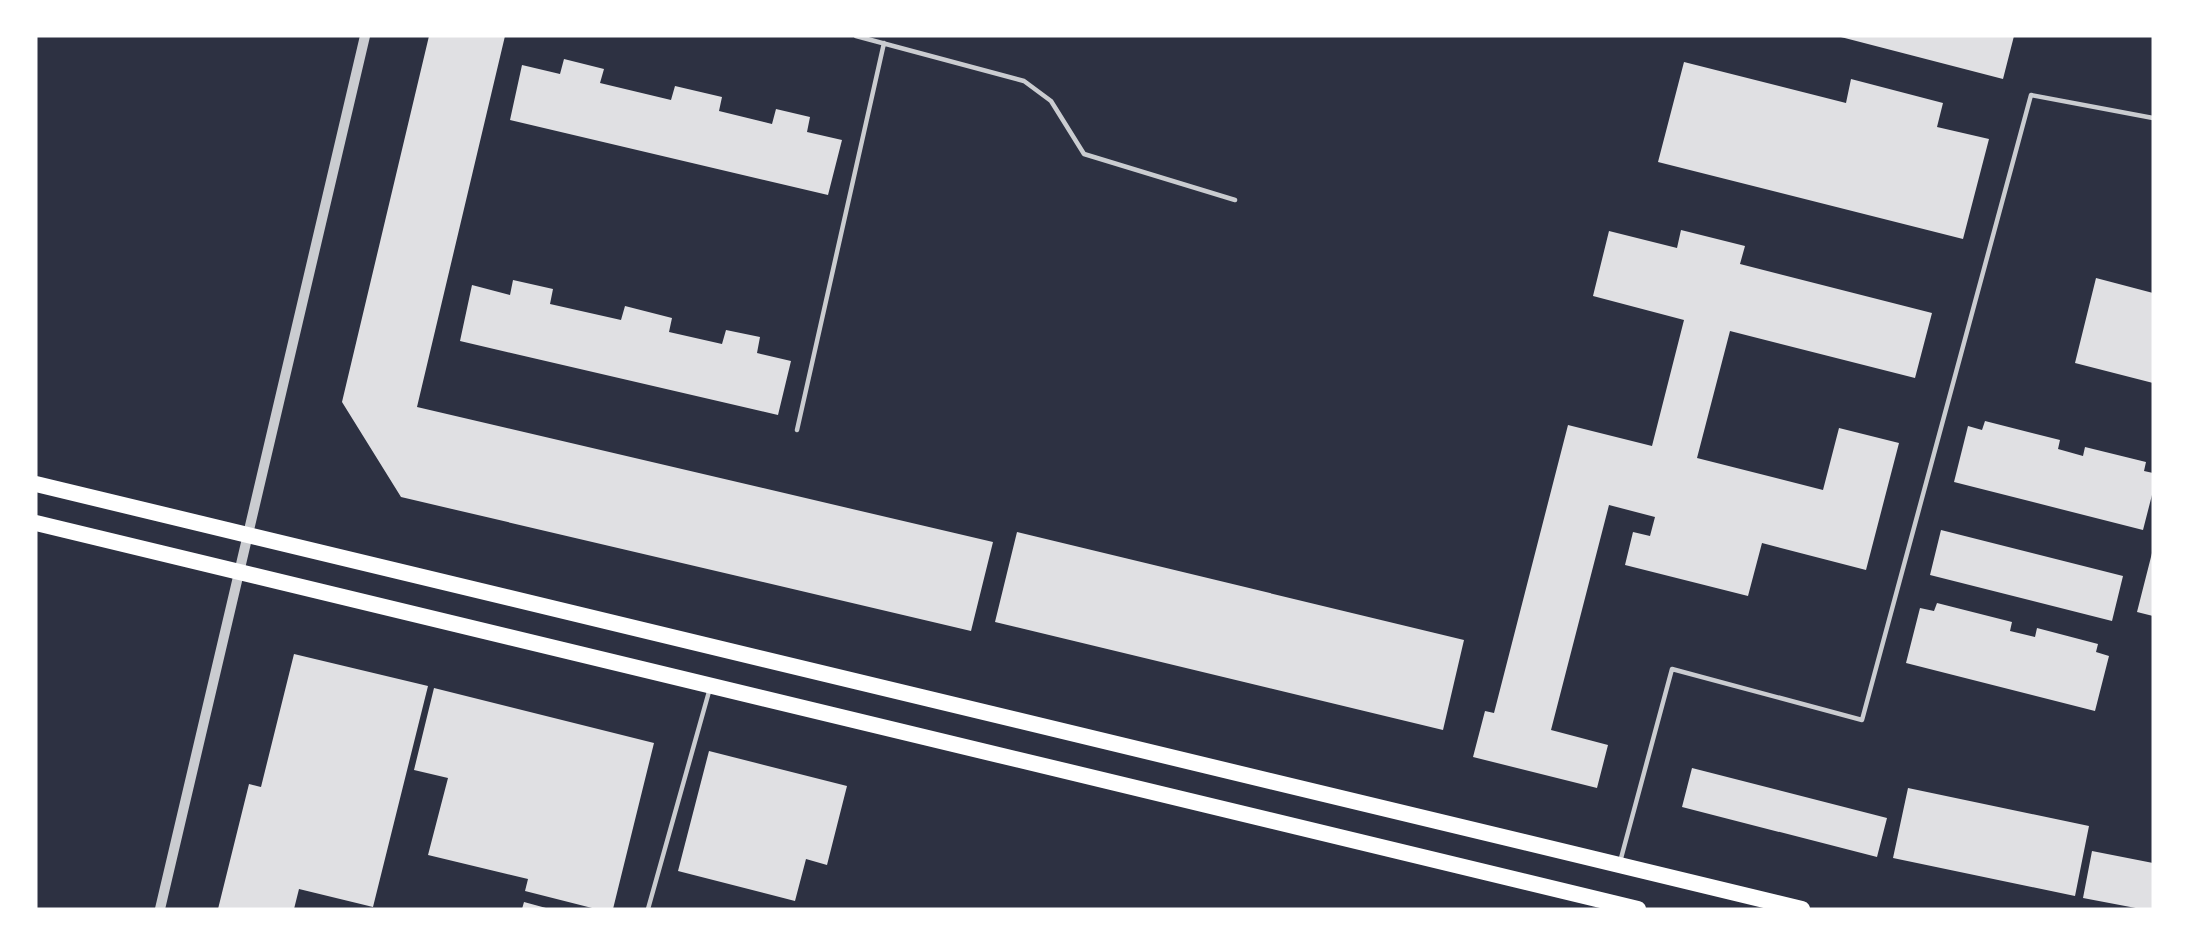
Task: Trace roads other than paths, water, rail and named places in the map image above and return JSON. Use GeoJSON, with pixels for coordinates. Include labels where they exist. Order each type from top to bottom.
{"type":"FeatureCollection","features":[{"type":"Feature","properties":{"kind":"highway"},"geometry":{"type":"LineString","coordinates":[[36,484],[1802,909]]}},
{"type":"Feature","properties":{"kind":"highway"},"geometry":{"type":"LineString","coordinates":[[36,523],[1638,909]]}},
{"type":"Feature","properties":{"kind":"street"},"geometry":{"type":"LineString","coordinates":[[160,909],[366,36]]}},
{"type":"Feature","properties":{"kind":"lane"},"geometry":{"type":"LineString","coordinates":[[856,36],[1024,81],[1051,101],[1084,154],[1235,200]]}},
{"type":"Feature","properties":{"kind":"lane"},"geometry":{"type":"LineString","coordinates":[[797,430],[884,43]]}},
{"type":"Feature","properties":{"kind":"lane"},"geometry":{"type":"LineString","coordinates":[[1619,865],[1672,669],[1862,720],[2031,95],[2153,118]]}},
{"type":"Feature","properties":{"kind":"lane"},"geometry":{"type":"LineString","coordinates":[[648,909],[710,686]]}}]}
